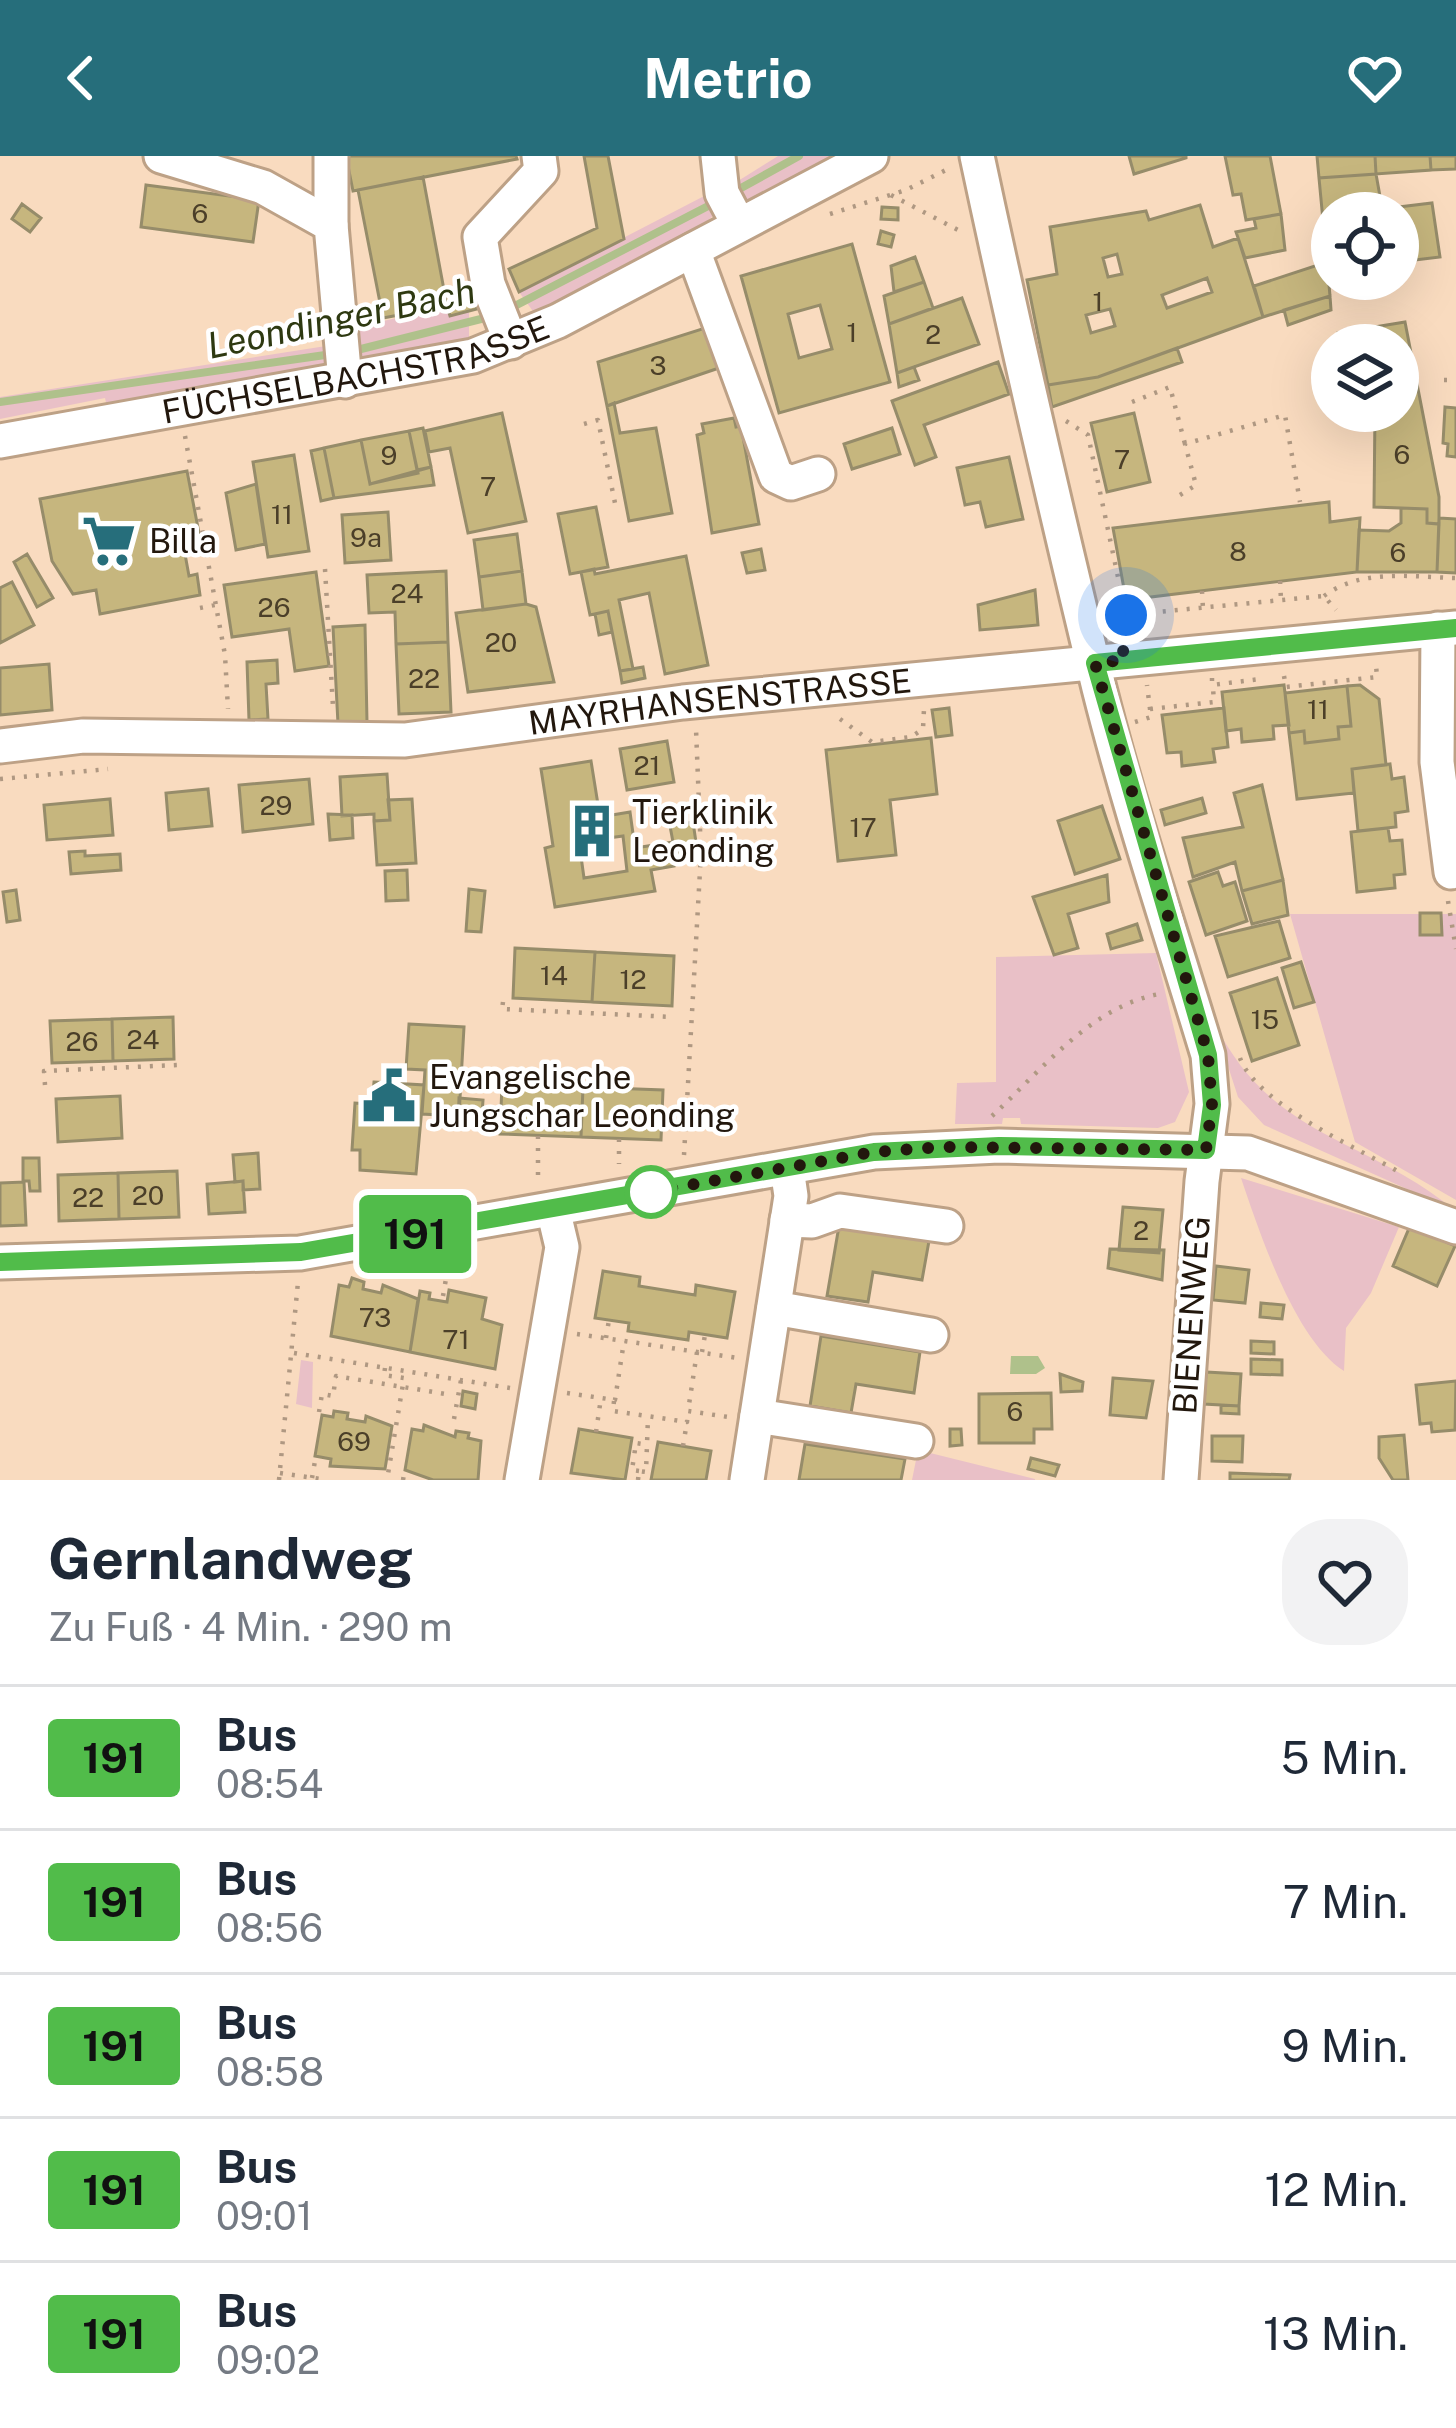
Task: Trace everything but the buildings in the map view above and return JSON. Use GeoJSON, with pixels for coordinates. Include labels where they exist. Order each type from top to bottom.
{"type":"FeatureCollection","features":[{"type":"Feature","properties":{"kind":"street"},"geometry":{"type":"LineString","coordinates":[[161,156],[263,187],[332,225]]}},
{"type":"Feature","properties":{"kind":"street"},"geometry":{"type":"LineString","coordinates":[[331,156],[342,362]]}},
{"type":"Feature","properties":{"kind":"street"},"geometry":{"type":"LineString","coordinates":[[504,325],[480,237],[541,171],[538,156]]}},
{"type":"Feature","properties":{"kind":"street"},"geometry":{"type":"LineString","coordinates":[[718,156],[730,208]]}},
{"type":"Feature","properties":{"kind":"street","name":"FÜCHSELBACHSTRASSE"},"geometry":{"type":"LineString","coordinates":[[0,441],[342,362],[440,364],[504,325],[693,250],[730,208],[871,156]]}},
{"type":"Feature","properties":{"kind":"street","name":"BIENENWEG"},"geometry":{"type":"LineString","coordinates":[[965,162],[995,240],[1029,409],[1122,668],[1208,1055],[1212,1105],[1180,1480]]}},
{"type":"Feature","properties":{"kind":"street"},"geometry":{"type":"LineString","coordinates":[[693,250],[776,476],[791,483],[818,474]]}},
{"type":"Feature","properties":{"kind":"street","name":"MAYRHANSENSTRASSE"},"geometry":{"type":"LineString","coordinates":[[0,746],[83,736],[404,740],[683,702],[1122,668],[1447,629],[1437,762],[1451,872]]}},
{"type":"Feature","properties":{"kind":"street"},"geometry":{"type":"LineString","coordinates":[[0,1262],[301,1252],[546,1200],[940,1147],[1206,1150],[1289,1164],[1456,1227]]}},
{"type":"Feature","properties":{"kind":"street"},"geometry":{"type":"LineString","coordinates":[[748,1480],[749,1417],[788,1220],[787,1168]]}},
{"type":"Feature","properties":{"kind":"street"},"geometry":{"type":"LineString","coordinates":[[522,1480],[562,1247],[546,1200]]}},
{"type":"Feature","properties":{"kind":"street"},"geometry":{"type":"LineString","coordinates":[[788,1220],[812,1222],[840,1211],[946,1226]]}},
{"type":"Feature","properties":{"kind":"street"},"geometry":{"type":"LineString","coordinates":[[774,1308],[931,1335]]}},
{"type":"Feature","properties":{"kind":"street"},"geometry":{"type":"LineString","coordinates":[[749,1417],[916,1441]]}},
{"type":"Feature","properties":{"kind":"path"},"geometry":{"type":"LineString","coordinates":[[861,197],[864,205],[965,162]]}},
{"type":"Feature","properties":{"kind":"path"},"geometry":{"type":"LineString","coordinates":[[891,195],[980,240],[995,240]]}},
{"type":"Feature","properties":{"kind":"path"},"geometry":{"type":"LineString","coordinates":[[1444,380],[1456,380]]}},
{"type":"Feature","properties":{"kind":"path"},"geometry":{"type":"LineString","coordinates":[[1132,401],[1170,387],[1196,484],[1180,495]]}},
{"type":"Feature","properties":{"kind":"path"},"geometry":{"type":"LineString","coordinates":[[1186,444],[1286,416],[1300,502]]}},
{"type":"Feature","properties":{"kind":"path"},"geometry":{"type":"LineString","coordinates":[[584,424],[598,420],[616,508]]}},
{"type":"Feature","properties":{"kind":"path"},"geometry":{"type":"LineString","coordinates":[[184,431],[215,605],[229,722]]}},
{"type":"Feature","properties":{"kind":"path"},"geometry":{"type":"LineString","coordinates":[[325,569],[334,725]]}},
{"type":"Feature","properties":{"kind":"path"},"geometry":{"type":"LineString","coordinates":[[1124,726],[1151,717],[1122,668],[1116,616],[1324,596],[1342,583],[1370,576],[1456,578]]}},
{"type":"Feature","properties":{"kind":"path"},"geometry":{"type":"LineString","coordinates":[[1280,581],[1281,601]]}},
{"type":"Feature","properties":{"kind":"path"},"geometry":{"type":"LineString","coordinates":[[1202,591],[1203,610]]}},
{"type":"Feature","properties":{"kind":"path"},"geometry":{"type":"LineString","coordinates":[[1324,596],[1346,621]]}},
{"type":"Feature","properties":{"kind":"path"},"geometry":{"type":"LineString","coordinates":[[200,608],[215,605]]}},
{"type":"Feature","properties":{"kind":"path"},"geometry":{"type":"LineString","coordinates":[[1284,676],[1286,686],[1377,677],[1377,671]]}},
{"type":"Feature","properties":{"kind":"path"},"geometry":{"type":"LineString","coordinates":[[1150,710],[1214,702],[1212,685]]}},
{"type":"Feature","properties":{"kind":"path"},"geometry":{"type":"LineString","coordinates":[[826,716],[872,742],[911,737],[926,723],[923,697]]}},
{"type":"Feature","properties":{"kind":"path"},"geometry":{"type":"LineString","coordinates":[[684,1164],[701,854],[695,717]]}},
{"type":"Feature","properties":{"kind":"path"},"geometry":{"type":"LineString","coordinates":[[1451,872],[1444,880],[1456,949]]}},
{"type":"Feature","properties":{"kind":"path"},"geometry":{"type":"LineString","coordinates":[[1005,1126],[984,1124],[1033,1070],[1138,998],[1171,992]]}},
{"type":"Feature","properties":{"kind":"path"},"geometry":{"type":"LineString","coordinates":[[550,1011],[551,1000]]}},
{"type":"Feature","properties":{"kind":"path"},"geometry":{"type":"LineString","coordinates":[[503,1002],[502,1009],[674,1017]]}},
{"type":"Feature","properties":{"kind":"path"},"geometry":{"type":"LineString","coordinates":[[627,1004],[627,1015]]}},
{"type":"Feature","properties":{"kind":"path"},"geometry":{"type":"LineString","coordinates":[[1236,1047],[1247,1073],[1275,1098],[1400,1173]]}},
{"type":"Feature","properties":{"kind":"path"},"geometry":{"type":"LineString","coordinates":[[45,1085],[44,1071],[177,1065]]}},
{"type":"Feature","properties":{"kind":"path"},"geometry":{"type":"LineString","coordinates":[[538,1136],[546,1200]]}},
{"type":"Feature","properties":{"kind":"path"},"geometry":{"type":"LineString","coordinates":[[619,1138],[619,1176]]}},
{"type":"Feature","properties":{"kind":"path"},"geometry":{"type":"LineString","coordinates":[[442,1295],[451,1250]]}},
{"type":"Feature","properties":{"kind":"path"},"geometry":{"type":"LineString","coordinates":[[301,1252],[279,1476],[326,1480]]}},
{"type":"Feature","properties":{"kind":"path"},"geometry":{"type":"LineString","coordinates":[[606,1338],[609,1320]]}},
{"type":"Feature","properties":{"kind":"path"},"geometry":{"type":"LineString","coordinates":[[562,1331],[749,1359]]}},
{"type":"Feature","properties":{"kind":"path"},"geometry":{"type":"LineString","coordinates":[[683,1446],[705,1334]]}},
{"type":"Feature","properties":{"kind":"path"},"geometry":{"type":"LineString","coordinates":[[624,1341],[613,1411],[687,1422]]}},
{"type":"Feature","properties":{"kind":"path"},"geometry":{"type":"LineString","coordinates":[[294,1353],[521,1390]]}},
{"type":"Feature","properties":{"kind":"path"},"geometry":{"type":"LineString","coordinates":[[385,1368],[384,1376],[404,1378],[387,1480]]}},
{"type":"Feature","properties":{"kind":"path"},"geometry":{"type":"LineString","coordinates":[[320,1412],[322,1394],[333,1396],[336,1376],[452,1395]]}},
{"type":"Feature","properties":{"kind":"path"},"geometry":{"type":"LineString","coordinates":[[454,1419],[460,1380]]}},
{"type":"Feature","properties":{"kind":"path"},"geometry":{"type":"LineString","coordinates":[[553,1391],[615,1400]]}},
{"type":"Feature","properties":{"kind":"path"},"geometry":{"type":"LineString","coordinates":[[596,1432],[601,1398]]}},
{"type":"Feature","properties":{"kind":"path"},"geometry":{"type":"LineString","coordinates":[[688,1411],[749,1417]]}},
{"type":"Feature","properties":{"kind":"path"},"geometry":{"type":"LineString","coordinates":[[643,1444],[648,1417]]}},
{"type":"Feature","properties":{"kind":"path"},"geometry":{"type":"LineString","coordinates":[[636,1443],[643,1444],[650,1445],[646,1472],[632,1469],[636,1443]]}},
{"type":"Feature","properties":{"kind":"path"},"geometry":{"type":"LineString","coordinates":[[312,1478],[315,1460]]}},
{"type":"Feature","properties":{"kind":"path"},"geometry":{"type":"LineString","coordinates":[[638,1480],[639,1471]]}},
{"type":"Feature","properties":{"kind":"shaded area"},"geometry":{"type":"Polygon","coordinates":[[[778,156],[837,156],[744,203],[730,186],[778,156]]]}},
{"type":"Feature","properties":{"kind":"shaded area"},"geometry":{"type":"Polygon","coordinates":[[[708,194],[717,212],[702,226],[543,313],[535,314],[519,292],[708,194]]]}},
{"type":"Feature","properties":{"kind":"shaded area"},"geometry":{"type":"Polygon","coordinates":[[[447,306],[450,316],[469,311],[469,342],[356,362],[354,328],[447,306]]]}},
{"type":"Feature","properties":{"kind":"shaded area"},"geometry":{"type":"Polygon","coordinates":[[[326,346],[328,368],[107,407],[105,398],[0,419],[0,397],[326,346]]]}},
{"type":"Feature","properties":{"kind":"shaded area"},"geometry":{"type":"Polygon","coordinates":[[[1290,914],[1456,914],[1456,1200],[1355,1142],[1290,914]]]}},
{"type":"Feature","properties":{"kind":"shaded area"},"geometry":{"type":"Polygon","coordinates":[[[1156,953],[1189,1092],[1175,1122],[1158,1128],[1021,1124],[1020,1118],[1003,1118],[1002,1124],[955,1124],[957,1083],[996,1082],[996,957],[1156,953]]]}},
{"type":"Feature","properties":{"kind":"shaded area"},"geometry":{"type":"Polygon","coordinates":[[[1213,1020],[1236,1060],[1291,1113],[1420,1185],[1454,1210],[1264,1125],[1238,1097],[1213,1020]]]}},
{"type":"Feature","properties":{"kind":"shaded area"},"geometry":{"type":"Polygon","coordinates":[[[1241,1178],[1399,1227],[1371,1293],[1346,1328],[1344,1371],[1326,1356],[1295,1311],[1241,1178]]]}},
{"type":"Feature","properties":{"kind":"shaded area"},"geometry":{"type":"Polygon","coordinates":[[[1011,1356],[1038,1356],[1045,1368],[1036,1374],[1010,1374],[1011,1356]]]}},
{"type":"Feature","properties":{"kind":"shaded area"},"geometry":{"type":"Polygon","coordinates":[[[301,1360],[313,1362],[312,1408],[296,1404],[301,1360]]]}},
{"type":"Feature","properties":{"kind":"shaded area"},"geometry":{"type":"Polygon","coordinates":[[[918,1450],[1035,1479],[1035,1480],[912,1480],[918,1450]]]}},
{"type":"Feature","properties":{"kind":"waterway","name":"Leondinger Bach"},"geometry":{"type":"LineString","coordinates":[[732,193],[799,156]]}},
{"type":"Feature","properties":{"kind":"waterway","name":"Leondinger Bach"},"geometry":{"type":"LineString","coordinates":[[509,309],[714,203]]}},
{"type":"Feature","properties":{"kind":"waterway","name":"Leondinger Bach"},"geometry":{"type":"LineString","coordinates":[[353,351],[489,317]]}},
{"type":"Feature","properties":{"kind":"waterway","name":"Leondinger Bach"},"geometry":{"type":"LineString","coordinates":[[0,402],[332,354]]}},
{"type":"Feature","properties":{"kind":"bus line","name":"191"},"geometry":{"type":"LineString","coordinates":[[0,1262],[301,1252],[874,1152],[999,1146],[1206,1150],[1212,1105],[1208,1055],[1095,663],[1456,628]]}},
{"type":"Feature","properties":{"kind":"place","name":"Billa"},"geometry":{"type":"Point","coordinates":[109,541]}},
{"type":"Feature","properties":{"kind":"place","name":"Tierklinik Leonding"},"geometry":{"type":"Point","coordinates":[592,831]}},
{"type":"Feature","properties":{"kind":"place","name":"Evangelische Jungschar Leonding"},"geometry":{"type":"Point","coordinates":[389,1096]}},
{"type":"Feature","properties":{"kind":"route"},"geometry":{"type":"LineString","coordinates":[[651,1192],[874,1152],[940,1147],[1206,1150],[1212,1105],[1208,1055],[1095,663],[1125,660],[1116,616],[1126,615]]}}]}
